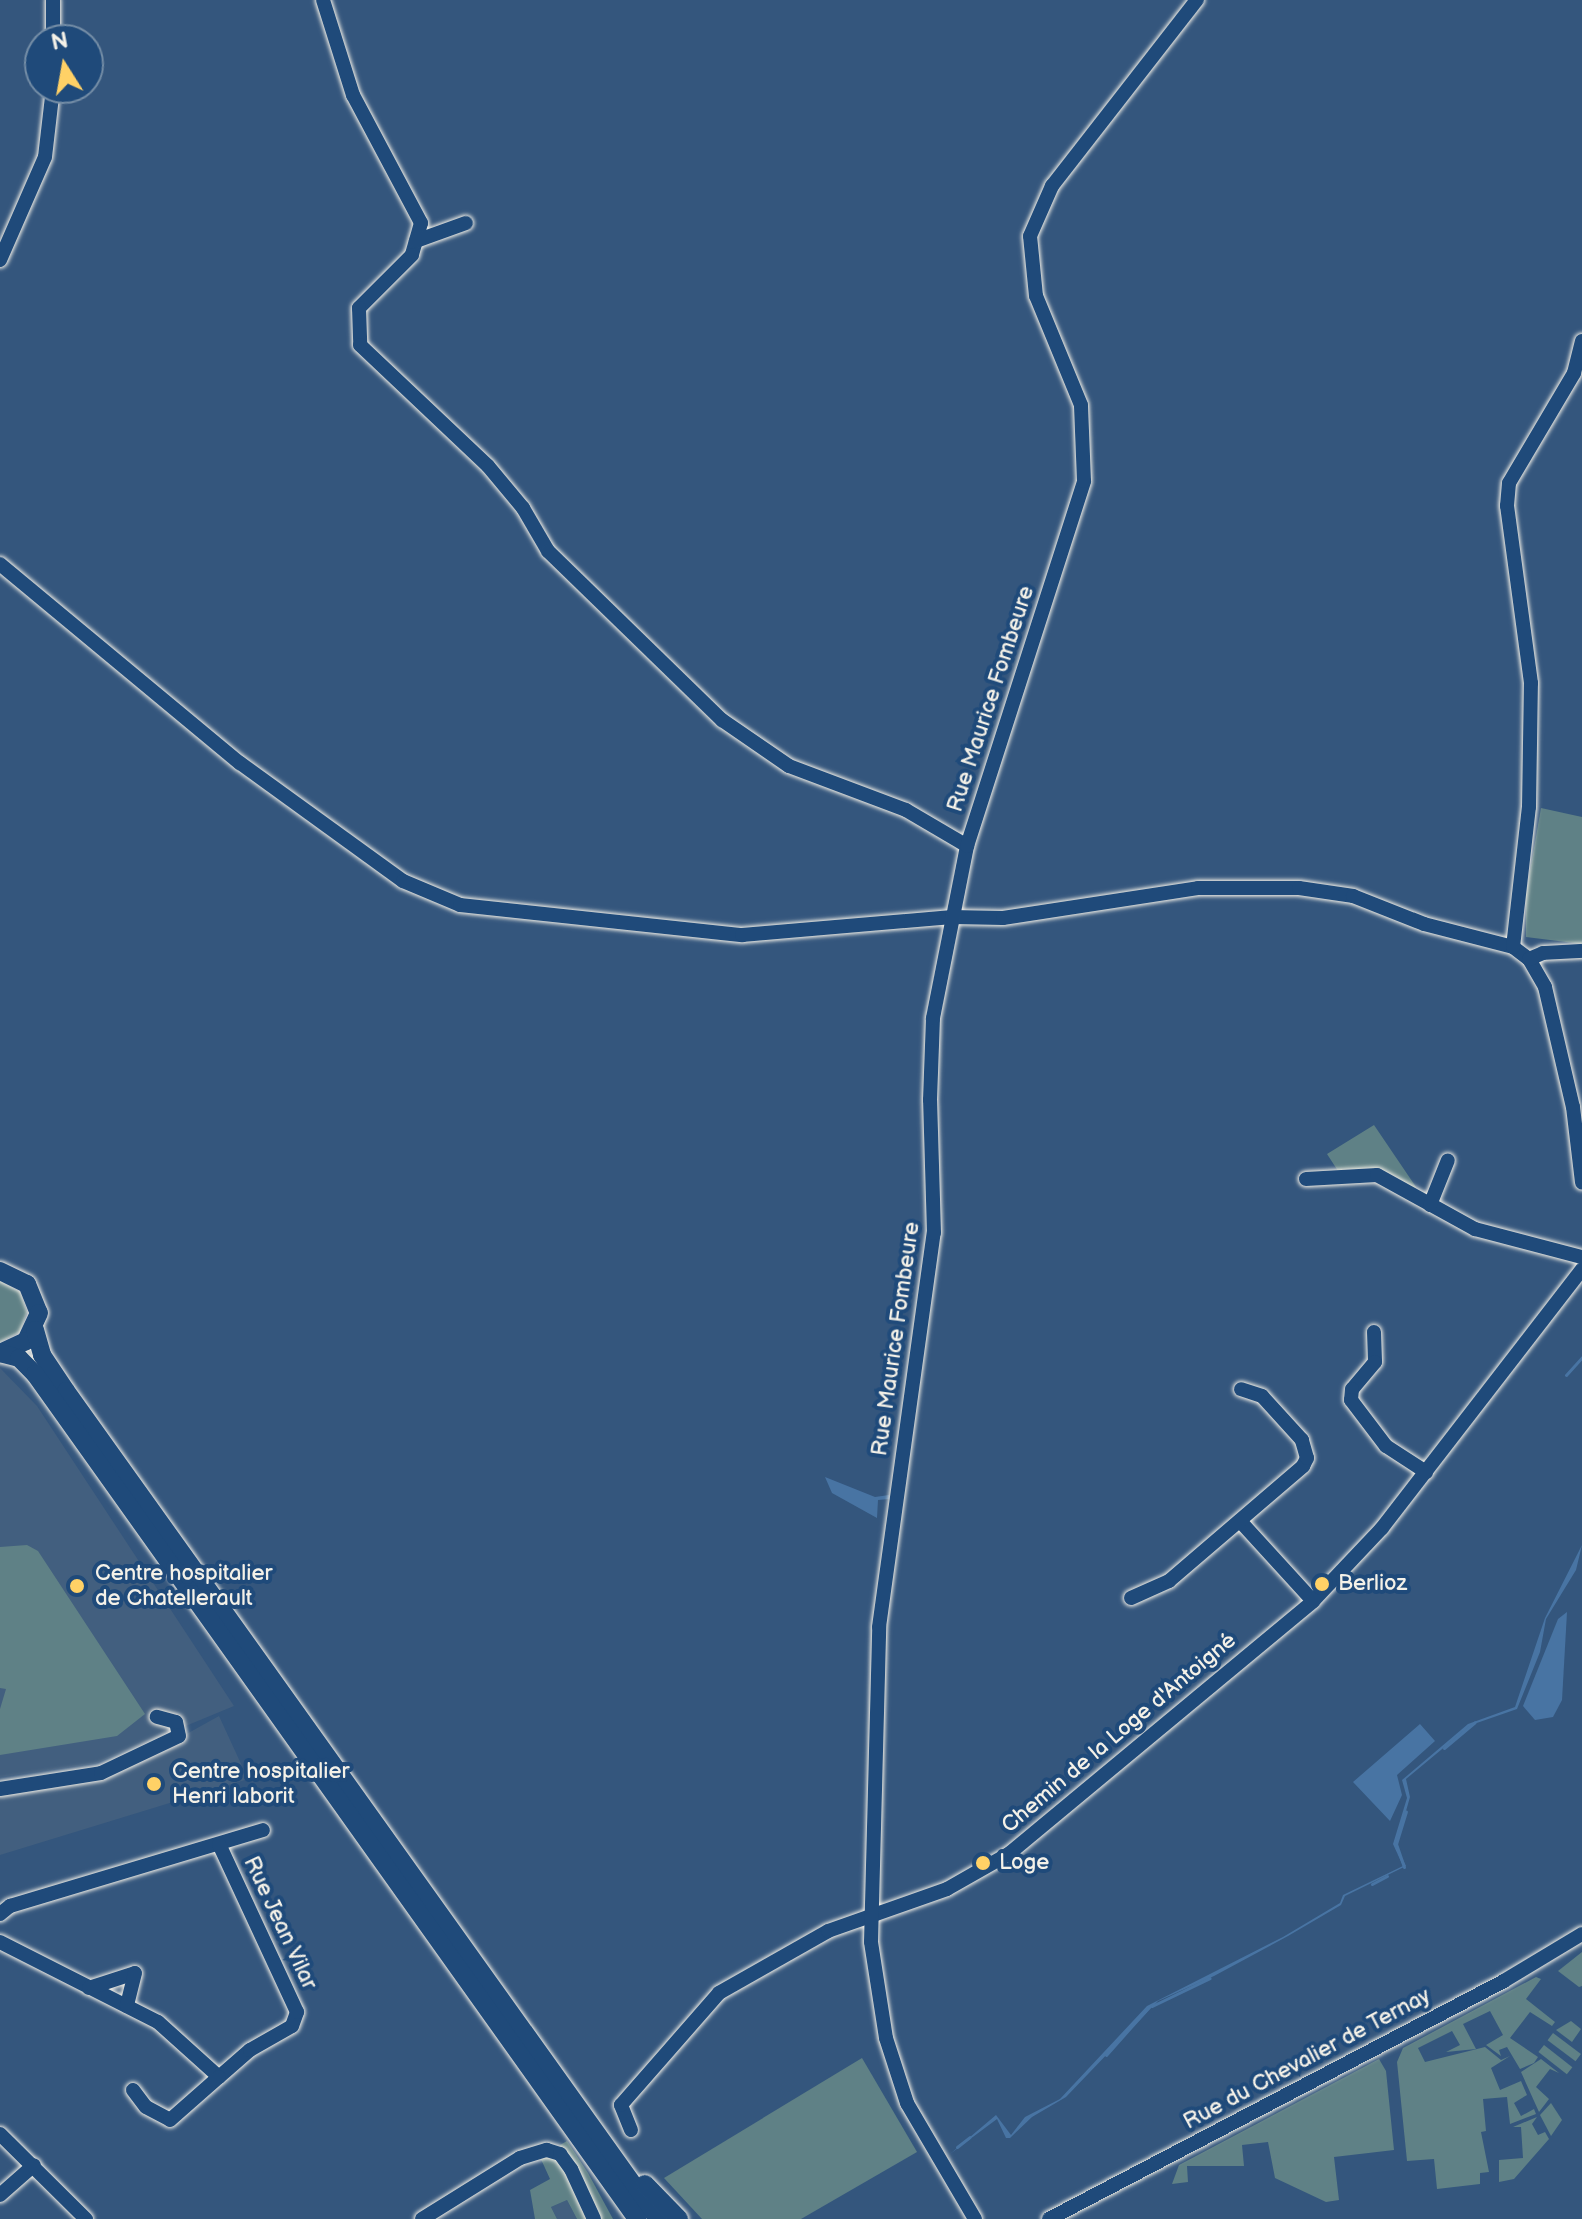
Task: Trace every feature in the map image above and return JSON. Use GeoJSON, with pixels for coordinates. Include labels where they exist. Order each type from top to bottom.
{"type":"FeatureCollection","features":[{"type":"Feature","properties":{"kind":"main road"},"geometry":{"type":"LineString","coordinates":[[1,1271],[32,1290],[38,1307],[35,1330],[42,1355],[584,2129],[637,2219]]}},
{"type":"Feature","properties":{"kind":"main road"},"geometry":{"type":"LineString","coordinates":[[0,1353],[22,1345],[35,1330]]}},
{"type":"Feature","properties":{"kind":"main road"},"geometry":{"type":"LineString","coordinates":[[0,1353],[19,1358],[43,1384],[584,2129],[658,2219]]}},
{"type":"Feature","properties":{"kind":"main road"},"geometry":{"type":"LineString","coordinates":[[584,2129],[582,2154],[621,2219]]}},
{"type":"Feature","properties":{"kind":"main road"},"geometry":{"type":"LineString","coordinates":[[584,2129],[679,2219]]}},
{"type":"Feature","properties":{"kind":"street"},"geometry":{"type":"LineString","coordinates":[[53,0],[53,24]]}},
{"type":"Feature","properties":{"kind":"street"},"geometry":{"type":"LineString","coordinates":[[323,0],[353,95],[421,223],[412,255],[359,308],[360,345],[386,374],[488,466],[523,508],[548,551],[722,720],[789,766],[906,810],[967,846]]}},
{"type":"Feature","properties":{"kind":"street","name":"Rue Maurice Fombeure"},"geometry":{"type":"LineString","coordinates":[[975,2219],[922,2134],[895,2071],[873,1972],[879,1627],[930,1277],[936,1190],[930,1054],[967,846],[1084,481],[1085,430],[1076,385],[1030,274],[1035,220],[1068,164],[1197,0]]}},
{"type":"Feature","properties":{"kind":"street"},"geometry":{"type":"LineString","coordinates":[[0,260],[45,157],[51,104]]}},
{"type":"Feature","properties":{"kind":"street"},"geometry":{"type":"LineString","coordinates":[[416,241],[466,223]]}},
{"type":"Feature","properties":{"kind":"street"},"geometry":{"type":"LineString","coordinates":[[1513,947],[1529,807],[1531,683],[1507,506],[1509,483],[1574,373],[1582,341]]}},
{"type":"Feature","properties":{"kind":"street"},"geometry":{"type":"LineString","coordinates":[[0,564],[240,763],[403,881],[460,905],[742,935],[952,917],[1003,918],[1198,888],[1318,889],[1513,947],[1529,959],[1549,1003],[1573,1107],[1582,1182]]}},
{"type":"Feature","properties":{"kind":"street"},"geometry":{"type":"LineString","coordinates":[[1529,959],[1543,953],[1582,951]]}},
{"type":"Feature","properties":{"kind":"street"},"geometry":{"type":"LineString","coordinates":[[1430,1205],[1448,1160]]}},
{"type":"Feature","properties":{"kind":"street"},"geometry":{"type":"LineString","coordinates":[[1306,1179],[1366,1172],[1505,1240],[1582,1257]]}},
{"type":"Feature","properties":{"kind":"street","name":"Chemin de la Loge d'Antoigné"},"geometry":{"type":"LineString","coordinates":[[631,2130],[621,2105],[719,1993],[815,1938],[947,1889],[1010,1853],[1313,1601],[1382,1528],[1582,1269]]}},
{"type":"Feature","properties":{"kind":"street"},"geometry":{"type":"LineString","coordinates":[[1374,1332],[1375,1362],[1358,1379],[1351,1400],[1386,1446],[1426,1472]]}},
{"type":"Feature","properties":{"kind":"street"},"geometry":{"type":"LineString","coordinates":[[1131,1598],[1169,1581],[1240,1521],[1307,1458],[1302,1440],[1262,1396],[1241,1389]]}},
{"type":"Feature","properties":{"kind":"street"},"geometry":{"type":"LineString","coordinates":[[1240,1521],[1313,1601]]}},
{"type":"Feature","properties":{"kind":"street"},"geometry":{"type":"LineString","coordinates":[[0,1789],[101,1773],[175,1739],[180,1731],[176,1722],[157,1717]]}},
{"type":"Feature","properties":{"kind":"street","name":"Rue Jean Vilar"},"geometry":{"type":"LineString","coordinates":[[0,1914],[10,1906],[263,1830]]}},
{"type":"Feature","properties":{"kind":"street","name":"Rue Jean Vilar"},"geometry":{"type":"LineString","coordinates":[[133,2090],[146,2107],[170,2120],[250,2050],[292,2026],[297,2012],[219,1844]]}},
{"type":"Feature","properties":{"kind":"street","name":"Rue du Chevalier de Ternay"},"geometry":{"type":"LineString","coordinates":[[1049,2219],[1504,1981],[1582,1934]]}},
{"type":"Feature","properties":{"kind":"street"},"geometry":{"type":"LineString","coordinates":[[0,1942],[158,2022],[219,2077]]}},
{"type":"Feature","properties":{"kind":"street"},"geometry":{"type":"LineString","coordinates":[[89,1988],[135,1973],[127,2006]]}},
{"type":"Feature","properties":{"kind":"street"},"geometry":{"type":"LineString","coordinates":[[0,2134],[86,2219]]}},
{"type":"Feature","properties":{"kind":"street"},"geometry":{"type":"LineString","coordinates":[[422,2219],[520,2158],[547,2150],[560,2154],[571,2169],[594,2219]]}},
{"type":"Feature","properties":{"kind":"street"},"geometry":{"type":"LineString","coordinates":[[0,2195],[34,2165]]}},
{"type":"Feature","properties":{"kind":"shaded area","name":"Centre hospitalier de Chatellerault"},"geometry":{"type":"Polygon","coordinates":[[[0,1368],[37,1406],[234,1706],[96,1763],[0,1777],[0,1368]]]}},
{"type":"Feature","properties":{"kind":"shaded area"},"geometry":{"type":"Polygon","coordinates":[[[825,1477],[875,1497],[889,1495],[889,1499],[878,1500],[877,1518],[832,1493],[825,1477]]]}},
{"type":"Feature","properties":{"kind":"shaded area"},"geometry":{"type":"Polygon","coordinates":[[[1582,1545],[1576,1570],[1546,1619],[1540,1652],[1517,1709],[1471,1725],[1406,1779],[1410,1797],[1396,1846],[1406,1866],[1345,1896],[1341,1905],[1288,1936],[1214,1976],[1158,2001],[1066,2097],[1032,2117],[1010,2138],[1006,2138],[997,2119],[950,2154],[996,2115],[1011,2135],[1025,2117],[1060,2099],[1147,2006],[1283,1937],[1340,1903],[1343,1895],[1403,1866],[1393,1844],[1407,1798],[1402,1780],[1468,1724],[1515,1707],[1545,1618],[1582,1545]]]}},
{"type":"Feature","properties":{"kind":"shaded area"},"geometry":{"type":"Polygon","coordinates":[[[1567,1612],[1562,1700],[1553,1717],[1535,1720],[1523,1706],[1558,1619],[1567,1612]]]}},
{"type":"Feature","properties":{"kind":"shaded area","name":"Centre hospitalier Henri laborit"},"geometry":{"type":"Polygon","coordinates":[[[219,1716],[248,1779],[0,1855],[0,1793],[107,1778],[219,1716]]]}},
{"type":"Feature","properties":{"kind":"shaded area"},"geometry":{"type":"Polygon","coordinates":[[[1420,1724],[1435,1741],[1397,1775],[1402,1795],[1390,1821],[1353,1782],[1420,1724]]]}},
{"type":"Feature","properties":{"kind":"shaded area"},"geometry":{"type":"Polygon","coordinates":[[[567,2200],[577,2219],[557,2219],[551,2207],[567,2200]]]}},
{"type":"Feature","properties":{"kind":"green space"},"geometry":{"type":"Polygon","coordinates":[[[1541,808],[1582,817],[1582,944],[1526,937],[1526,894],[1541,808]]]}},
{"type":"Feature","properties":{"kind":"green space"},"geometry":{"type":"Polygon","coordinates":[[[1374,1125],[1416,1187],[1414,1189],[1379,1169],[1340,1174],[1327,1154],[1374,1125]]]}},
{"type":"Feature","properties":{"kind":"green space"},"geometry":{"type":"Polygon","coordinates":[[[0,1281],[20,1292],[27,1312],[20,1332],[0,1342],[0,1281]]]}},
{"type":"Feature","properties":{"kind":"green space"},"geometry":{"type":"Polygon","coordinates":[[[27,1545],[38,1551],[145,1714],[117,1736],[0,1755],[0,1709],[6,1689],[0,1688],[0,1547],[27,1545]]]}},
{"type":"Feature","properties":{"kind":"green space"},"geometry":{"type":"Polygon","coordinates":[[[1582,1952],[1582,1986],[1579,1987],[1558,1971],[1582,1952]]]}},
{"type":"Feature","properties":{"kind":"green space"},"geometry":{"type":"Polygon","coordinates":[[[1536,1977],[1541,1979],[1526,1999],[1555,2022],[1552,2026],[1530,2012],[1510,2038],[1538,2057],[1534,2063],[1520,2069],[1507,2047],[1499,2050],[1501,2056],[1486,2045],[1503,2035],[1490,2011],[1463,2024],[1476,2049],[1446,2052],[1460,2045],[1452,2031],[1418,2048],[1425,2062],[1485,2047],[1501,2060],[1510,2056],[1491,2068],[1500,2090],[1521,2081],[1527,2095],[1514,2103],[1521,2116],[1534,2109],[1536,2114],[1510,2124],[1507,2097],[1483,2099],[1486,2131],[1481,2132],[1489,2172],[1480,2173],[1480,2184],[1437,2189],[1434,2159],[1407,2161],[1397,2062],[1403,2048],[1536,1977]]]}},
{"type":"Feature","properties":{"kind":"green space"},"geometry":{"type":"Polygon","coordinates":[[[1571,2021],[1581,2029],[1572,2042],[1556,2030],[1571,2021]]]}},
{"type":"Feature","properties":{"kind":"green space"},"geometry":{"type":"Polygon","coordinates":[[[1553,2033],[1581,2054],[1576,2061],[1548,2040],[1553,2033]]]}},
{"type":"Feature","properties":{"kind":"green space"},"geometry":{"type":"Polygon","coordinates":[[[1544,2045],[1572,2067],[1567,2074],[1538,2052],[1544,2045]]]}},
{"type":"Feature","properties":{"kind":"green space"},"geometry":{"type":"Polygon","coordinates":[[[862,2058],[917,2152],[801,2219],[702,2219],[664,2178],[862,2058]]]}},
{"type":"Feature","properties":{"kind":"green space"},"geometry":{"type":"Polygon","coordinates":[[[1379,2059],[1386,2071],[1394,2150],[1334,2157],[1339,2200],[1326,2202],[1275,2178],[1268,2142],[1242,2145],[1244,2166],[1187,2166],[1188,2182],[1172,2184],[1179,2165],[1379,2059]]]}},
{"type":"Feature","properties":{"kind":"green space"},"geometry":{"type":"Polygon","coordinates":[[[1541,2059],[1559,2073],[1550,2069],[1536,2087],[1549,2099],[1539,2112],[1521,2072],[1541,2059]]]}},
{"type":"Feature","properties":{"kind":"green space"},"geometry":{"type":"Polygon","coordinates":[[[1551,2103],[1562,2120],[1551,2136],[1540,2115],[1551,2103]]]}},
{"type":"Feature","properties":{"kind":"green space"},"geometry":{"type":"Polygon","coordinates":[[[1537,2117],[1532,2124],[1538,2135],[1545,2132],[1549,2139],[1514,2179],[1499,2182],[1499,2160],[1523,2158],[1521,2127],[1513,2127],[1537,2117]]]}},
{"type":"Feature","properties":{"kind":"green space"},"geometry":{"type":"Polygon","coordinates":[[[567,2141],[613,2219],[600,2219],[560,2145],[567,2141]]]}},
{"type":"Feature","properties":{"kind":"green space"},"geometry":{"type":"Polygon","coordinates":[[[552,2156],[561,2163],[589,2219],[577,2219],[567,2200],[551,2207],[557,2219],[535,2219],[530,2190],[550,2179],[540,2157],[552,2156]]]}},
{"type":"Feature","properties":{"kind":"waterway"},"geometry":{"type":"LineString","coordinates":[[1566,1375],[1582,1357]]}},
{"type":"Feature","properties":{"kind":"waterway"},"geometry":{"type":"LineString","coordinates":[[1444,1748],[1475,1722]]}},
{"type":"Feature","properties":{"kind":"waterway"},"geometry":{"type":"LineString","coordinates":[[1404,1867],[1396,1844],[1406,1811]]}},
{"type":"Feature","properties":{"kind":"waterway"},"geometry":{"type":"LineString","coordinates":[[1372,1884],[1387,1876]]}},
{"type":"Feature","properties":{"kind":"waterway"},"geometry":{"type":"LineString","coordinates":[[1152,2006],[1210,1978]]}},
{"type":"Feature","properties":{"kind":"waterway"},"geometry":{"type":"LineString","coordinates":[[1106,2055],[1146,2010]]}},
{"type":"Feature","properties":{"kind":"waterway"},"geometry":{"type":"LineString","coordinates":[[957,2147],[970,2137]]}},
{"type":"Feature","properties":{"kind":"place","name":"Berlioz"},"geometry":{"type":"Point","coordinates":[1322,1584]}},
{"type":"Feature","properties":{"kind":"place","name":"Centre hospitalier de Chatellerault"},"geometry":{"type":"Point","coordinates":[77,1586]}},
{"type":"Feature","properties":{"kind":"place","name":"Centre hospitalier Henri laborit"},"geometry":{"type":"Point","coordinates":[154,1784]}},
{"type":"Feature","properties":{"kind":"place","name":"Loge"},"geometry":{"type":"Point","coordinates":[983,1863]}}]}
